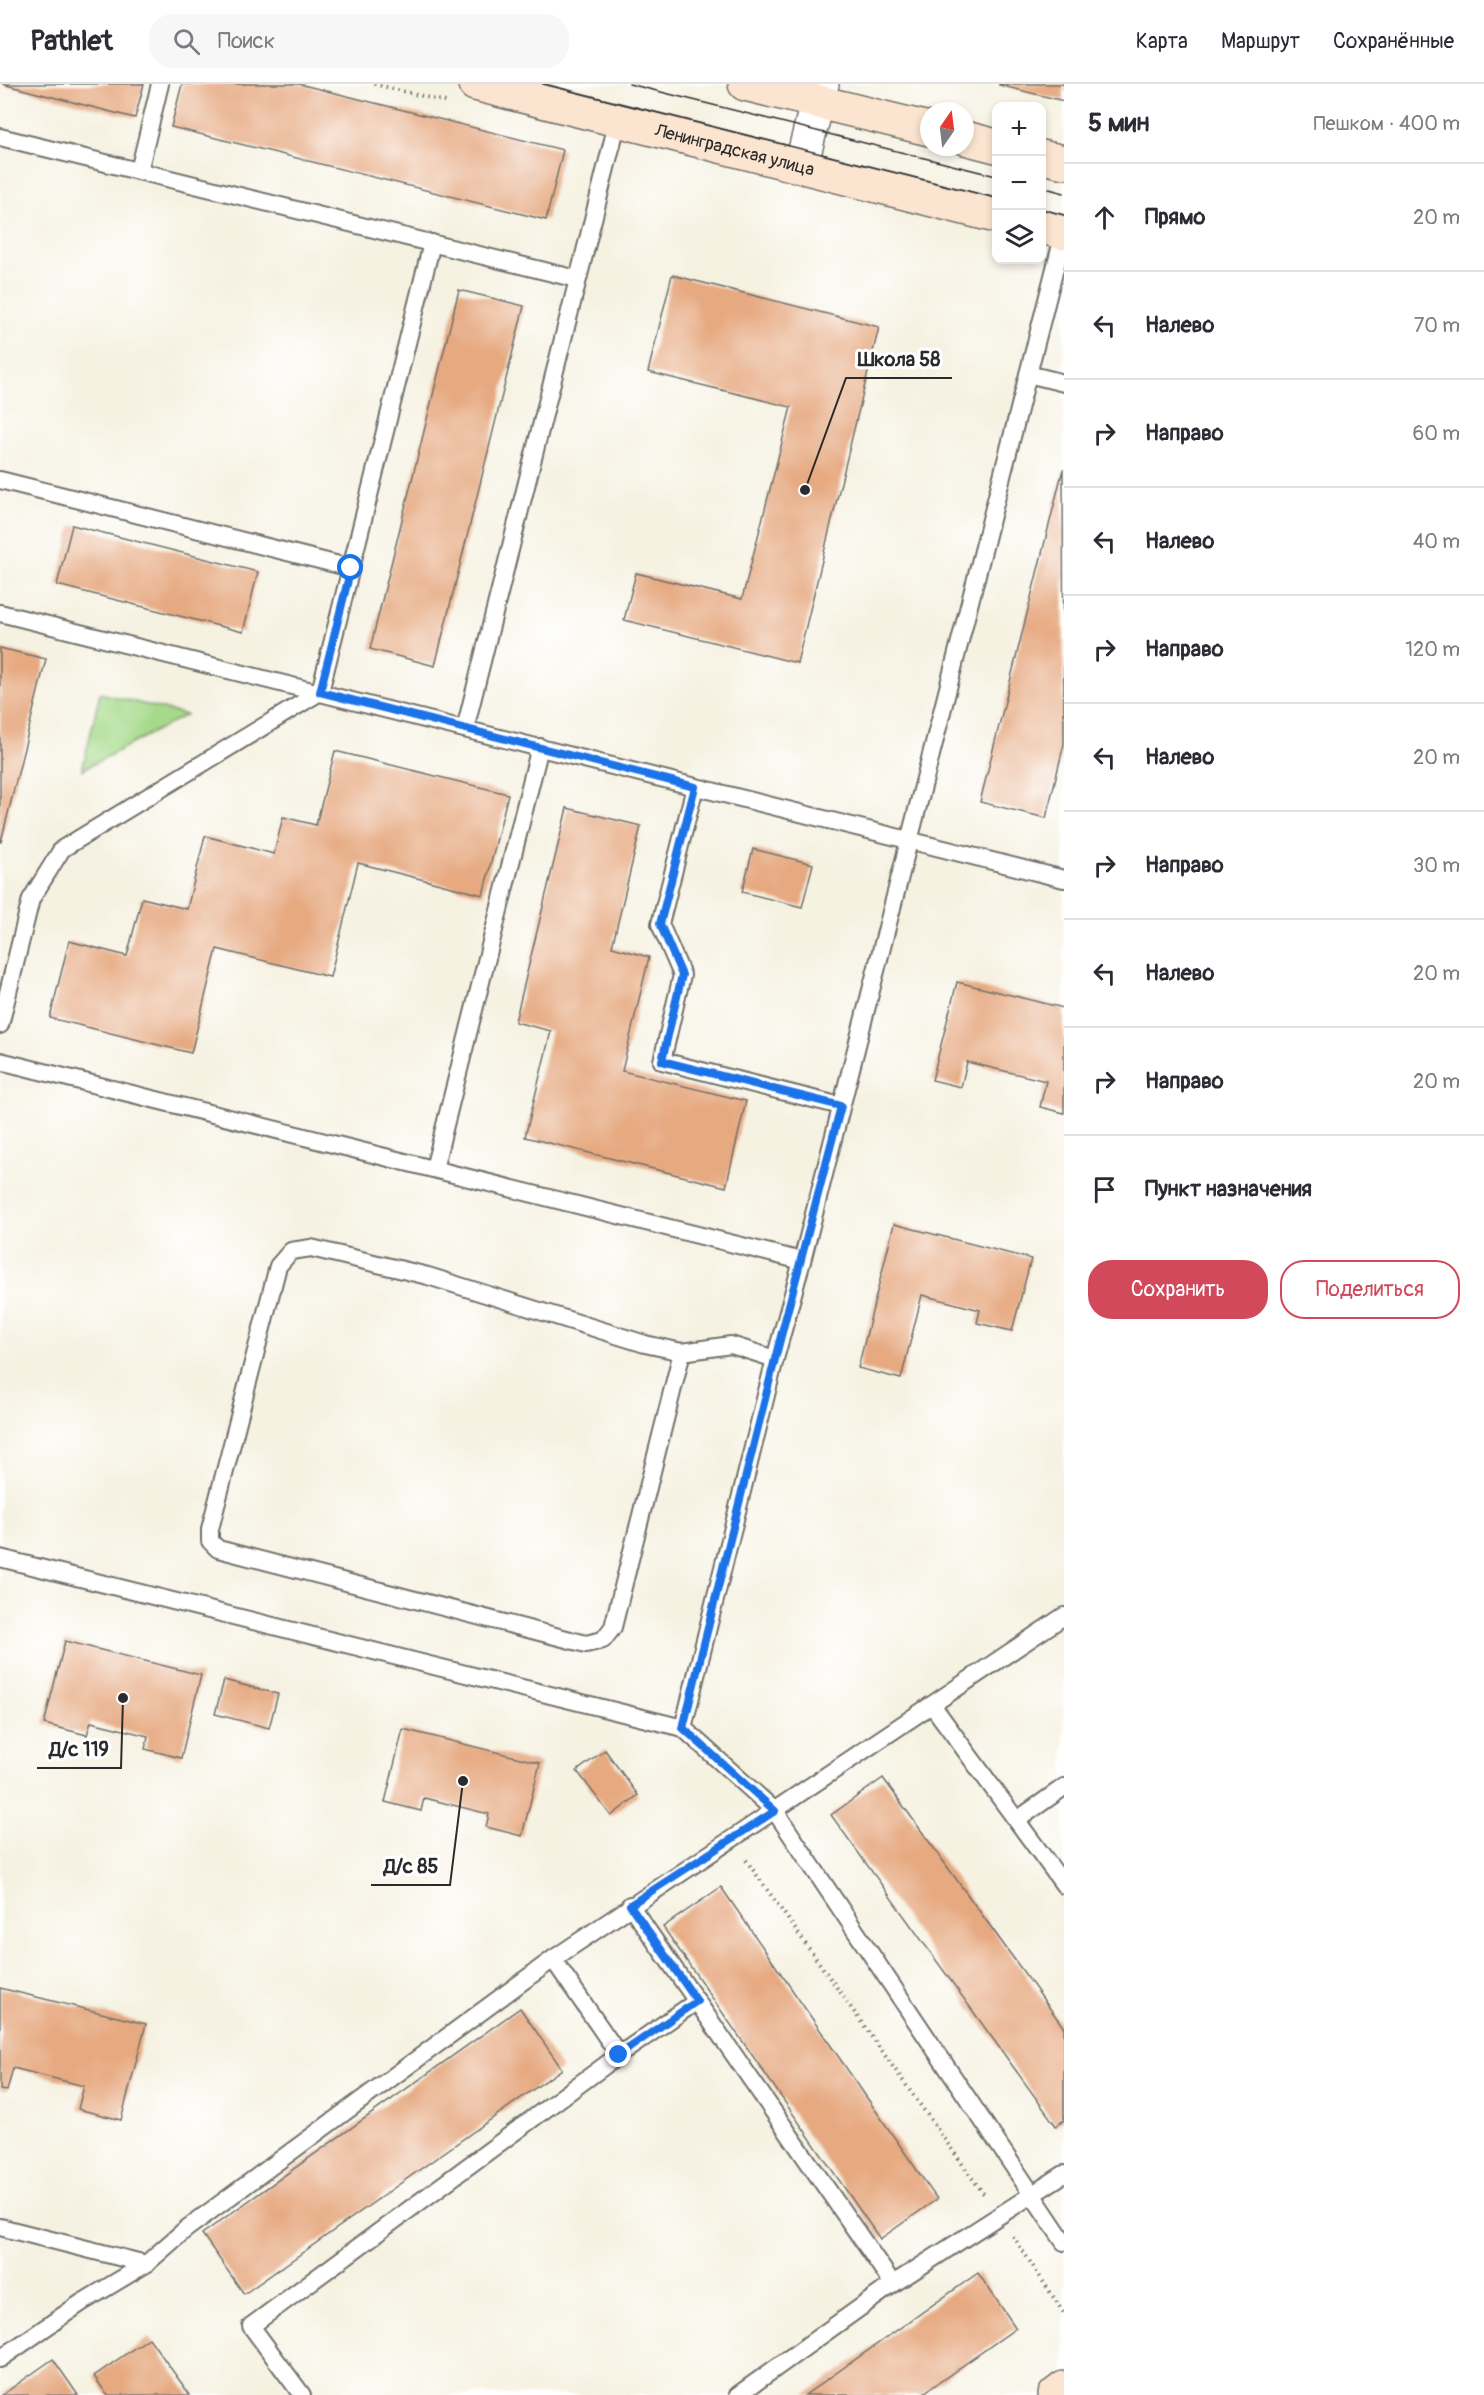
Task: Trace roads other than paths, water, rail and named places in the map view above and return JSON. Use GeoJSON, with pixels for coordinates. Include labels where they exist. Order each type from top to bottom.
{"type":"FeatureCollection","features":[{"type":"Feature","properties":{"kind":"main road","name":"Ленинградская улица"},"geometry":{"type":"LineString","coordinates":[[475,84],[992,215]]}},
{"type":"Feature","properties":{"kind":"main road"},"geometry":{"type":"LineString","coordinates":[[745,84],[820,93],[920,126]]}},
{"type":"Feature","properties":{"kind":"main road"},"geometry":{"type":"LineString","coordinates":[[974,140],[992,145]]}},
{"type":"Feature","properties":{"kind":"main road"},"geometry":{"type":"LineString","coordinates":[[1046,158],[1064,162]]}},
{"type":"Feature","properties":{"kind":"main road"},"geometry":{"type":"LineString","coordinates":[[1046,228],[1064,233]]}},
{"type":"Feature","properties":{"kind":"main road"},"geometry":{"type":"LineString","coordinates":[[1054,2395],[1064,2388]]}},
{"type":"Feature","properties":{"kind":"street"},"geometry":{"type":"LineString","coordinates":[[801,166],[820,93]]}},
{"type":"Feature","properties":{"kind":"lane"},"geometry":{"type":"LineString","coordinates":[[139,171],[160,84]]}},
{"type":"Feature","properties":{"kind":"lane"},"geometry":{"type":"LineString","coordinates":[[465,729],[618,120]]}},
{"type":"Feature","properties":{"kind":"lane"},"geometry":{"type":"LineString","coordinates":[[0,137],[577,279]]}},
{"type":"Feature","properties":{"kind":"lane"},"geometry":{"type":"LineString","coordinates":[[683,1728],[775,1359],[1064,233]]}},
{"type":"Feature","properties":{"kind":"lane"},"geometry":{"type":"LineString","coordinates":[[0,1025],[31,899],[62,849],[320,692],[432,243]]}},
{"type":"Feature","properties":{"kind":"lane"},"geometry":{"type":"LineString","coordinates":[[1028,374],[1064,383]]}},
{"type":"Feature","properties":{"kind":"lane"},"geometry":{"type":"LineString","coordinates":[[0,480],[351,568]]}},
{"type":"Feature","properties":{"kind":"lane"},"geometry":{"type":"LineString","coordinates":[[0,613],[1064,879]]}},
{"type":"Feature","properties":{"kind":"lane"},"geometry":{"type":"LineString","coordinates":[[435,1169],[540,747]]}},
{"type":"Feature","properties":{"kind":"lane"},"geometry":{"type":"LineString","coordinates":[[695,787],[660,924],[682,975],[662,1061],[841,1106]]}},
{"type":"Feature","properties":{"kind":"lane"},"geometry":{"type":"LineString","coordinates":[[0,1061],[802,1261]]}},
{"type":"Feature","properties":{"kind":"lane"},"geometry":{"type":"LineString","coordinates":[[682,1352],[613,1627],[603,1640],[586,1644],[574,1641],[218,1549],[210,1541],[210,1528],[278,1266],[291,1251],[311,1248],[428,1276],[645,1344],[682,1352],[731,1345],[775,1359]]}},
{"type":"Feature","properties":{"kind":"lane"},"geometry":{"type":"LineString","coordinates":[[0,1558],[683,1728],[775,1811],[1064,2242]]}},
{"type":"Feature","properties":{"kind":"lane"},"geometry":{"type":"LineString","coordinates":[[0,2359],[81,2303],[146,2264],[196,2222],[553,1959],[630,1905],[732,1840],[1064,1616]]}},
{"type":"Feature","properties":{"kind":"lane"},"geometry":{"type":"LineString","coordinates":[[932,1705],[1064,1885]]}},
{"type":"Feature","properties":{"kind":"lane"},"geometry":{"type":"LineString","coordinates":[[1017,1820],[1064,1787]]}},
{"type":"Feature","properties":{"kind":"lane"},"geometry":{"type":"LineString","coordinates":[[630,1905],[893,2284]]}},
{"type":"Feature","properties":{"kind":"lane"},"geometry":{"type":"LineString","coordinates":[[553,1959],[619,2055]]}},
{"type":"Feature","properties":{"kind":"lane"},"geometry":{"type":"LineString","coordinates":[[302,2395],[251,2326],[619,2055],[697,2001]]}},
{"type":"Feature","properties":{"kind":"lane"},"geometry":{"type":"LineString","coordinates":[[738,2395],[893,2284],[1064,2174]]}},
{"type":"Feature","properties":{"kind":"lane"},"geometry":{"type":"LineString","coordinates":[[0,2227],[146,2264]]}},
{"type":"Feature","properties":{"kind":"tram line"},"geometry":{"type":"LineString","coordinates":[[543,84],[992,197]]}},
{"type":"Feature","properties":{"kind":"tram line"},"geometry":{"type":"LineString","coordinates":[[629,84],[992,175]]}},
{"type":"Feature","properties":{"kind":"tram line"},"geometry":{"type":"LineString","coordinates":[[1046,188],[1064,193]]}},
{"type":"Feature","properties":{"kind":"tram line"},"geometry":{"type":"LineString","coordinates":[[1046,210],[1064,215]]}},
{"type":"Feature","properties":{"kind":"place","name":"Школа 58"},"geometry":{"type":"Point","coordinates":[805,490]}},
{"type":"Feature","properties":{"kind":"place","name":"Д/с 119"},"geometry":{"type":"Point","coordinates":[123,1698]}},
{"type":"Feature","properties":{"kind":"place","name":"Д/с 85"},"geometry":{"type":"Point","coordinates":[463,1781]}}]}
